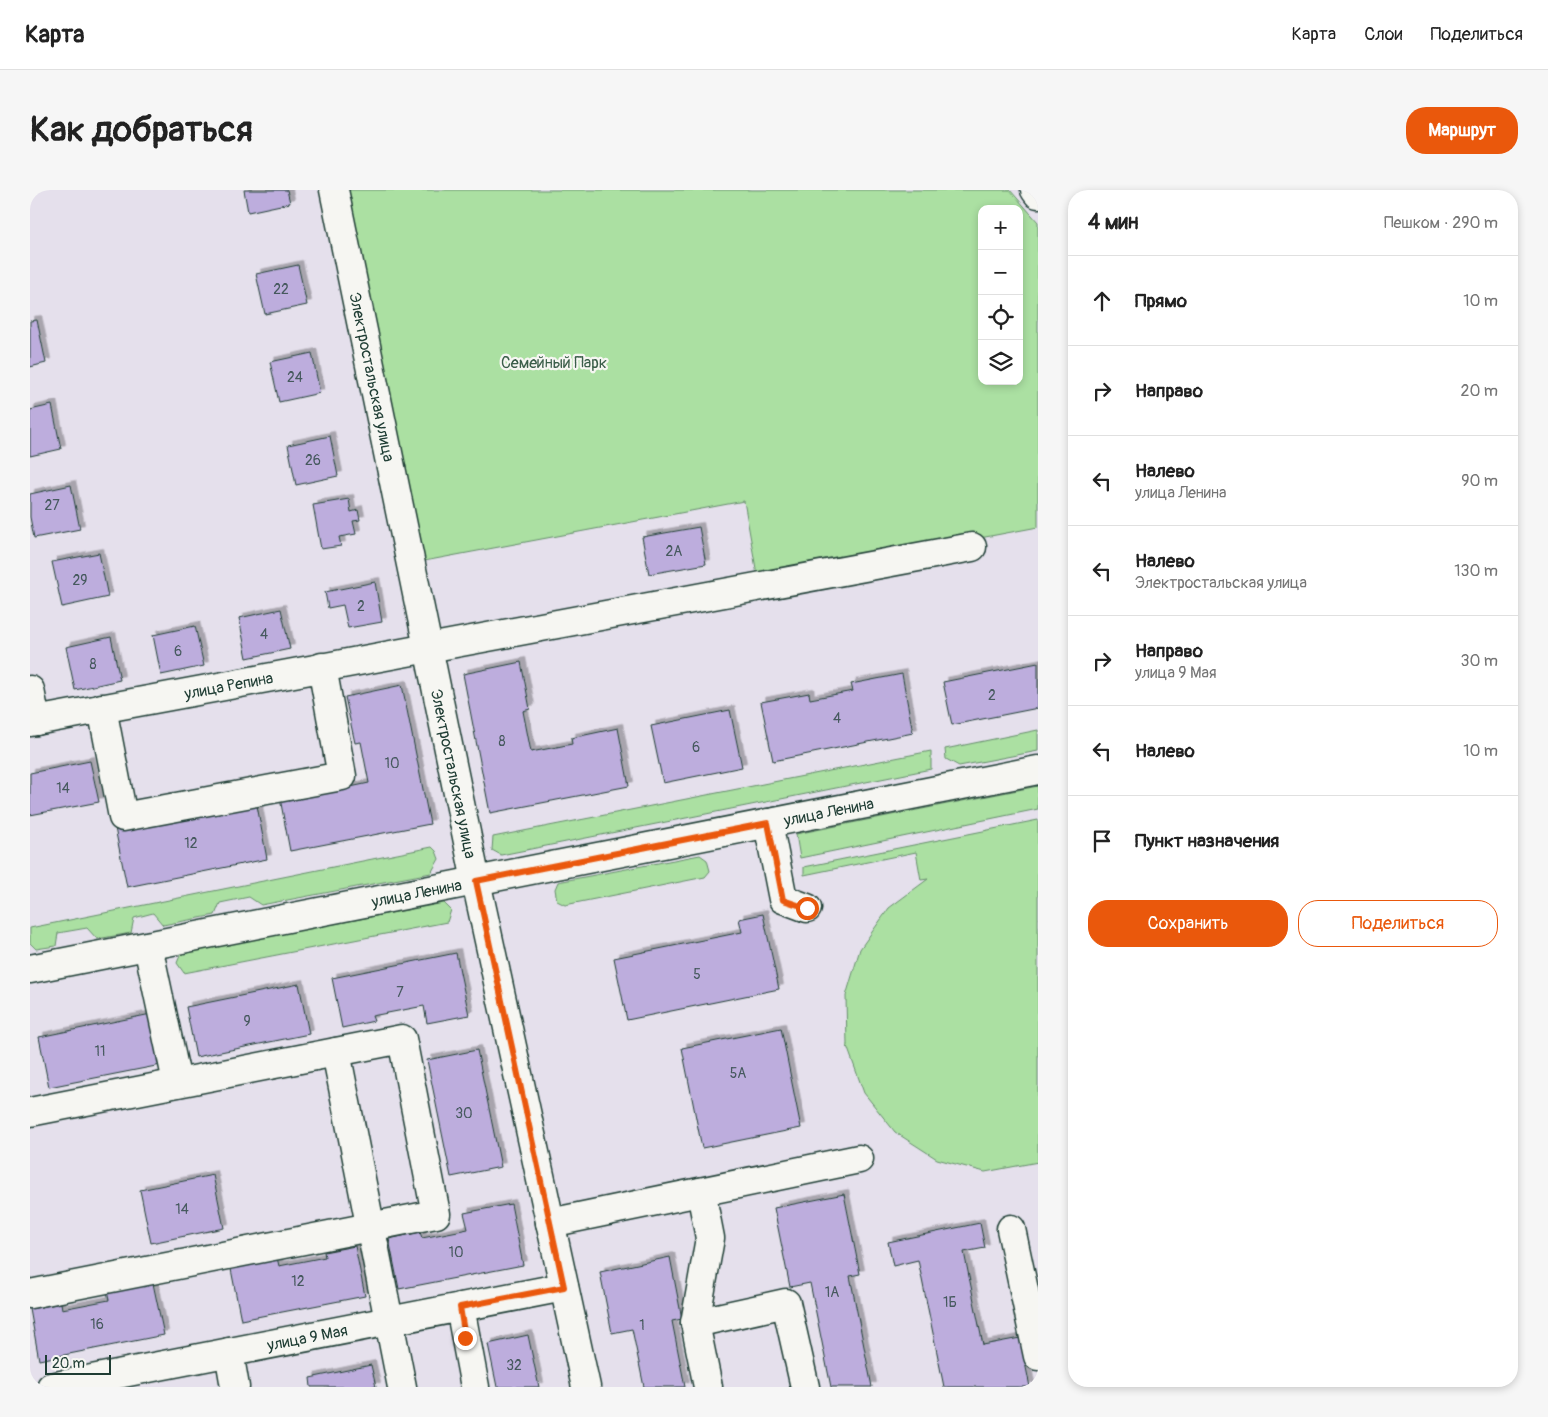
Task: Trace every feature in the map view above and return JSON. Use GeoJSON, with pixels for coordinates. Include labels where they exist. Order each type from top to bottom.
{"type":"FeatureCollection","features":[{"type":"Feature","properties":{"kind":"street","name":"Электростальская улица"},"geometry":{"type":"LineString","coordinates":[[334,190],[476,881],[586,1387]]}},
{"type":"Feature","properties":{"kind":"street"},"geometry":{"type":"LineString","coordinates":[[1035,190],[1038,194]]}},
{"type":"Feature","properties":{"kind":"street","name":"улица Репина"},"geometry":{"type":"LineString","coordinates":[[33,721],[972,547]]}},
{"type":"Feature","properties":{"kind":"street"},"geometry":{"type":"LineString","coordinates":[[102,708],[122,817],[342,776],[322,667]]}},
{"type":"Feature","properties":{"kind":"street"},"geometry":{"type":"LineString","coordinates":[[30,690],[33,721]]}},
{"type":"Feature","properties":{"kind":"street","name":"улица Ленина"},"geometry":{"type":"LineString","coordinates":[[30,969],[1038,770]]}},
{"type":"Feature","properties":{"kind":"street"},"geometry":{"type":"LineString","coordinates":[[768,823],[783,900],[807,908]]}},
{"type":"Feature","properties":{"kind":"street"},"geometry":{"type":"LineString","coordinates":[[148,946],[177,1082]]}},
{"type":"Feature","properties":{"kind":"street"},"geometry":{"type":"LineString","coordinates":[[30,1112],[402,1039],[436,1214],[30,1294]]}},
{"type":"Feature","properties":{"kind":"street"},"geometry":{"type":"LineString","coordinates":[[336,1052],[402,1387]]}},
{"type":"Feature","properties":{"kind":"street"},"geometry":{"type":"LineString","coordinates":[[550,1223],[859,1159]]}},
{"type":"Feature","properties":{"kind":"street"},"geometry":{"type":"LineString","coordinates":[[700,1192],[710,1238],[695,1322],[708,1387]]}},
{"type":"Feature","properties":{"kind":"street"},"geometry":{"type":"LineString","coordinates":[[1011,1229],[1038,1356]]}},
{"type":"Feature","properties":{"kind":"street","name":"улица 9 Мая"},"geometry":{"type":"LineString","coordinates":[[66,1386],[229,1352],[564,1287]]}},
{"type":"Feature","properties":{"kind":"street"},"geometry":{"type":"LineString","coordinates":[[695,1322],[786,1303],[804,1387]]}},
{"type":"Feature","properties":{"kind":"street"},"geometry":{"type":"LineString","coordinates":[[460,1307],[475,1387]]}},
{"type":"Feature","properties":{"kind":"street"},"geometry":{"type":"LineString","coordinates":[[229,1352],[236,1387]]}},
{"type":"Feature","properties":{"kind":"green space","name":"Семейный Парк"},"geometry":{"type":"Polygon","coordinates":[[[344,190],[1010,190],[1038,222],[1038,527],[758,580],[744,501],[419,562],[344,190]]]}},
{"type":"Feature","properties":{"kind":"green space"},"geometry":{"type":"Polygon","coordinates":[[[1038,730],[1038,751],[959,766],[946,759],[945,749],[1038,730]]]}},
{"type":"Feature","properties":{"kind":"green space"},"geometry":{"type":"Polygon","coordinates":[[[931,751],[931,769],[501,855],[492,850],[493,837],[931,751]]]}},
{"type":"Feature","properties":{"kind":"green space"},"geometry":{"type":"Polygon","coordinates":[[[1038,786],[1038,809],[800,858],[796,834],[1038,786]]]}},
{"type":"Feature","properties":{"kind":"green space"},"geometry":{"type":"Polygon","coordinates":[[[1038,820],[1038,1162],[985,1172],[937,1159],[895,1132],[864,1093],[847,1046],[846,996],[860,949],[889,908],[928,879],[921,880],[916,852],[804,875],[804,867],[1038,820]]]}},
{"type":"Feature","properties":{"kind":"green space"},"geometry":{"type":"Polygon","coordinates":[[[432,847],[439,859],[431,873],[261,905],[249,897],[220,903],[215,915],[163,925],[153,913],[134,918],[131,933],[97,939],[87,928],[58,933],[56,946],[36,949],[30,943],[30,928],[432,847]]]}},
{"type":"Feature","properties":{"kind":"green space"},"geometry":{"type":"Polygon","coordinates":[[[700,855],[707,860],[710,871],[705,877],[565,905],[557,901],[555,889],[558,882],[700,855]]]}},
{"type":"Feature","properties":{"kind":"green space"},"geometry":{"type":"Polygon","coordinates":[[[444,903],[451,910],[447,922],[184,973],[177,963],[181,953],[444,903]]]}},
{"type":"Feature","properties":{"kind":"building"},"geometry":{"type":"Polygon","coordinates":[[[244,190],[287,190],[290,203],[248,212],[244,190]]]}},
{"type":"Feature","properties":{"kind":"building"},"geometry":{"type":"Polygon","coordinates":[[[298,265],[307,305],[265,314],[256,274],[298,265]]]}},
{"type":"Feature","properties":{"kind":"building"},"geometry":{"type":"Polygon","coordinates":[[[37,320],[46,363],[30,367],[30,321],[37,320]]]}},
{"type":"Feature","properties":{"kind":"building"},"geometry":{"type":"Polygon","coordinates":[[[312,353],[320,393],[279,402],[270,362],[312,353]]]}},
{"type":"Feature","properties":{"kind":"building"},"geometry":{"type":"Polygon","coordinates":[[[52,405],[61,449],[30,456],[30,410],[52,405]]]}},
{"type":"Feature","properties":{"kind":"building"},"geometry":{"type":"Polygon","coordinates":[[[330,436],[338,476],[296,485],[288,445],[330,436]]]}},
{"type":"Feature","properties":{"kind":"building"},"geometry":{"type":"Polygon","coordinates":[[[71,485],[80,529],[34,538],[30,517],[30,494],[71,485]]]}},
{"type":"Feature","properties":{"kind":"building"},"geometry":{"type":"Polygon","coordinates":[[[349,499],[351,512],[358,510],[360,520],[353,521],[356,534],[339,537],[341,546],[321,549],[313,505],[349,499]]]}},
{"type":"Feature","properties":{"kind":"building"},"geometry":{"type":"Polygon","coordinates":[[[699,527],[706,564],[649,574],[642,537],[699,527]]]}},
{"type":"Feature","properties":{"kind":"building"},"geometry":{"type":"Polygon","coordinates":[[[99,553],[108,597],[62,607],[52,562],[99,553]]]}},
{"type":"Feature","properties":{"kind":"building"},"geometry":{"type":"Polygon","coordinates":[[[375,582],[382,622],[348,628],[343,605],[328,608],[325,592],[375,582]]]}},
{"type":"Feature","properties":{"kind":"building"},"geometry":{"type":"Polygon","coordinates":[[[281,609],[290,649],[247,658],[239,618],[281,609]]]}},
{"type":"Feature","properties":{"kind":"building"},"geometry":{"type":"Polygon","coordinates":[[[195,626],[204,666],[161,675],[153,635],[195,626]]]}},
{"type":"Feature","properties":{"kind":"building"},"geometry":{"type":"Polygon","coordinates":[[[111,637],[120,680],[75,690],[66,647],[111,637]]]}},
{"type":"Feature","properties":{"kind":"building"},"geometry":{"type":"Polygon","coordinates":[[[521,662],[530,709],[523,711],[531,752],[572,744],[571,738],[618,728],[629,786],[490,813],[463,674],[521,662]]]}},
{"type":"Feature","properties":{"kind":"building"},"geometry":{"type":"Polygon","coordinates":[[[1038,663],[1038,708],[952,725],[943,682],[1038,663]]]}},
{"type":"Feature","properties":{"kind":"building"},"geometry":{"type":"Polygon","coordinates":[[[902,674],[913,733],[773,761],[761,702],[809,693],[810,699],[853,691],[851,684],[902,674]]]}},
{"type":"Feature","properties":{"kind":"building"},"geometry":{"type":"Polygon","coordinates":[[[402,685],[430,824],[290,851],[279,793],[327,792],[369,783],[361,742],[355,743],[345,697],[402,685]]]}},
{"type":"Feature","properties":{"kind":"building"},"geometry":{"type":"Polygon","coordinates":[[[730,710],[742,767],[663,783],[651,726],[730,710]]]}},
{"type":"Feature","properties":{"kind":"building"},"geometry":{"type":"Polygon","coordinates":[[[90,761],[99,802],[30,815],[30,773],[90,761]]]}},
{"type":"Feature","properties":{"kind":"building"},"geometry":{"type":"Polygon","coordinates":[[[256,800],[267,859],[127,887],[115,828],[163,819],[164,824],[207,816],[205,810],[256,800]]]}},
{"type":"Feature","properties":{"kind":"building"},"geometry":{"type":"Polygon","coordinates":[[[763,914],[779,989],[627,1020],[614,958],[742,932],[739,919],[763,914]]]}},
{"type":"Feature","properties":{"kind":"building"},"geometry":{"type":"Polygon","coordinates":[[[456,953],[469,1015],[427,1023],[424,1006],[372,1016],[374,1021],[342,1028],[332,978],[456,953]]]}},
{"type":"Feature","properties":{"kind":"building"},"geometry":{"type":"Polygon","coordinates":[[[299,984],[309,1034],[196,1057],[186,1007],[299,984]]]}},
{"type":"Feature","properties":{"kind":"building"},"geometry":{"type":"Polygon","coordinates":[[[151,1014],[161,1065],[49,1087],[39,1037],[151,1014]]]}},
{"type":"Feature","properties":{"kind":"building"},"geometry":{"type":"Polygon","coordinates":[[[781,1028],[801,1128],[702,1148],[682,1048],[781,1028]]]}},
{"type":"Feature","properties":{"kind":"building"},"geometry":{"type":"Polygon","coordinates":[[[477,1050],[501,1167],[451,1177],[427,1060],[477,1050]]]}},
{"type":"Feature","properties":{"kind":"building"},"geometry":{"type":"Polygon","coordinates":[[[213,1175],[224,1228],[151,1243],[140,1190],[213,1175]]]}},
{"type":"Feature","properties":{"kind":"building"},"geometry":{"type":"Polygon","coordinates":[[[844,1194],[860,1274],[850,1276],[872,1387],[831,1387],[810,1283],[790,1287],[774,1208],[844,1194]]]}},
{"type":"Feature","properties":{"kind":"building"},"geometry":{"type":"Polygon","coordinates":[[[511,1204],[523,1265],[399,1289],[389,1239],[420,1232],[422,1238],[468,1229],[464,1213],[511,1204]]]}},
{"type":"Feature","properties":{"kind":"building"},"geometry":{"type":"Polygon","coordinates":[[[980,1223],[985,1248],[964,1252],[983,1345],[1020,1338],[1030,1387],[944,1387],[918,1260],[893,1266],[888,1242],[980,1223]]]}},
{"type":"Feature","properties":{"kind":"building"},"geometry":{"type":"Polygon","coordinates":[[[355,1246],[365,1296],[241,1320],[229,1259],[275,1249],[279,1266],[325,1257],[324,1252],[355,1246]]]}},
{"type":"Feature","properties":{"kind":"building"},"geometry":{"type":"Polygon","coordinates":[[[670,1257],[682,1319],[672,1321],[685,1387],[644,1387],[632,1329],[612,1333],[600,1272],[670,1257]]]}},
{"type":"Feature","properties":{"kind":"building"},"geometry":{"type":"Polygon","coordinates":[[[151,1274],[164,1335],[39,1360],[30,1309],[61,1303],[62,1309],[109,1300],[105,1283],[151,1274]]]}},
{"type":"Feature","properties":{"kind":"building"},"geometry":{"type":"Polygon","coordinates":[[[528,1335],[539,1387],[497,1387],[488,1344],[528,1335]]]}},
{"type":"Feature","properties":{"kind":"building"},"geometry":{"type":"Polygon","coordinates":[[[371,1365],[376,1387],[311,1387],[310,1378],[371,1365]]]}},
{"type":"Feature","properties":{"kind":"route"},"geometry":{"type":"LineString","coordinates":[[465,1338],[460,1307],[564,1287],[476,881],[768,823],[783,900],[807,908]]}}]}
